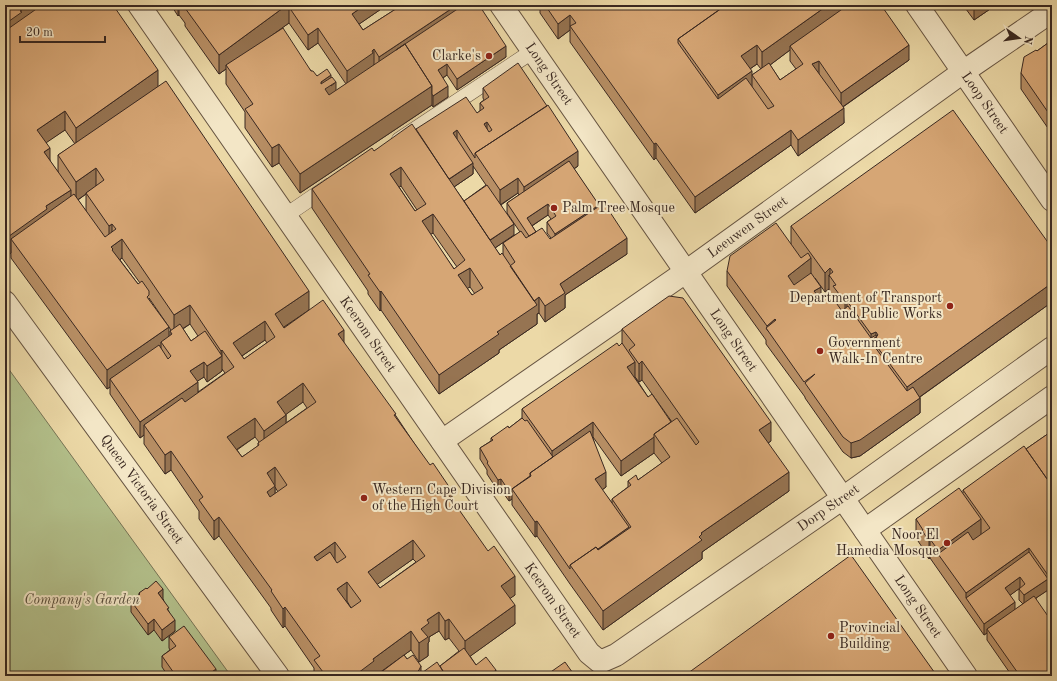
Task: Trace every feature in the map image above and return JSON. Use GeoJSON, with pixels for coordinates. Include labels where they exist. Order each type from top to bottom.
{"type":"FeatureCollection","features":[{"type":"Feature","properties":{"kind":"street","name":"Keerom Street"},"geometry":{"type":"LineString","coordinates":[[139,5],[589,653],[600,662]]}},
{"type":"Feature","properties":{"kind":"street","name":"Long Street"},"geometry":{"type":"LineString","coordinates":[[502,5],[966,676]]}},
{"type":"Feature","properties":{"kind":"street","name":"Loop Street"},"geometry":{"type":"LineString","coordinates":[[917,5],[1052,200]]}},
{"type":"Feature","properties":{"kind":"street","name":"Leeuwen Street"},"geometry":{"type":"LineString","coordinates":[[442,442],[687,271],[963,72],[1052,11]]}},
{"type":"Feature","properties":{"kind":"street","name":"Queen Victoria Street"},"geometry":{"type":"LineString","coordinates":[[5,302],[278,676]]}},
{"type":"Feature","properties":{"kind":"street","name":"Dorp Street"},"geometry":{"type":"LineString","coordinates":[[600,662],[616,655],[843,498],[1052,348]]}},
{"type":"Feature","properties":{"kind":"street"},"geometry":{"type":"LineString","coordinates":[[865,530],[1052,397]]}},
{"type":"Feature","properties":{"kind":"lane"},"geometry":{"type":"LineString","coordinates":[[386,148],[533,51]]}},
{"type":"Feature","properties":{"kind":"lane"},"geometry":{"type":"LineString","coordinates":[[285,216],[340,179]]}},
{"type":"Feature","properties":{"kind":"green space","name":"Company's Garden"},"geometry":{"type":"Polygon","coordinates":[[[5,364],[231,676],[5,676],[5,364]]]}},
{"type":"Feature","properties":{"kind":"building"},"geometry":{"type":"Polygon","coordinates":[[[5,5],[29,5],[5,24],[5,5]]]}},
{"type":"Feature","properties":{"kind":"building"},"geometry":{"type":"Polygon","coordinates":[[[42,5],[113,5],[158,70],[76,128],[65,111],[37,130],[50,148],[44,152],[71,190],[46,206],[47,209],[5,239],[5,31],[42,5]]]}},
{"type":"Feature","properties":{"kind":"building"},"geometry":{"type":"Polygon","coordinates":[[[185,5],[287,5],[219,55],[185,8],[185,5]]]}},
{"type":"Feature","properties":{"kind":"building"},"geometry":{"type":"Polygon","coordinates":[[[293,5],[365,5],[352,14],[363,30],[402,5],[457,5],[379,57],[374,49],[372,51],[373,53],[347,71],[318,28],[308,35],[289,7],[293,5]]]}},
{"type":"Feature","properties":{"kind":"building"},"geometry":{"type":"Polygon","coordinates":[[[479,5],[506,46],[457,79],[447,64],[438,70],[448,86],[433,96],[432,86],[405,44],[462,6],[479,5]]]}},
{"type":"Feature","properties":{"kind":"building"},"geometry":{"type":"Polygon","coordinates":[[[545,5],[720,5],[722,8],[678,39],[678,43],[718,99],[746,78],[768,109],[774,106],[752,75],[769,63],[780,80],[803,64],[790,46],[848,5],[881,5],[909,45],[841,93],[819,61],[812,64],[844,108],[798,140],[791,130],[695,197],[656,143],[654,144],[570,26],[576,23],[570,15],[558,24],[545,5]]]}},
{"type":"Feature","properties":{"kind":"building"},"geometry":{"type":"Polygon","coordinates":[[[722,5],[828,5],[762,52],[757,45],[741,56],[752,71],[718,95],[678,39],[723,7],[722,5]]]}},
{"type":"Feature","properties":{"kind":"building"},"geometry":{"type":"Polygon","coordinates":[[[283,28],[311,71],[313,71],[317,76],[327,69],[331,75],[321,82],[321,84],[332,77],[336,82],[325,89],[329,95],[405,44],[432,86],[300,174],[279,144],[272,148],[245,109],[253,104],[226,65],[283,28]]]}},
{"type":"Feature","properties":{"kind":"building"},"geometry":{"type":"Polygon","coordinates":[[[1052,40],[1052,118],[1021,73],[1024,57],[1036,50],[1037,51],[1052,40]]]}},
{"type":"Feature","properties":{"kind":"building"},"geometry":{"type":"Polygon","coordinates":[[[518,63],[547,106],[475,153],[475,158],[457,130],[453,133],[473,163],[449,179],[416,129],[466,97],[477,113],[484,108],[480,103],[489,97],[483,88],[518,63]],[[487,122],[484,124],[489,132],[492,130],[487,122]]]}},
{"type":"Feature","properties":{"kind":"building"},"geometry":{"type":"Polygon","coordinates":[[[166,81],[309,291],[275,314],[284,328],[323,300],[344,330],[338,334],[396,414],[394,415],[430,465],[433,463],[452,491],[448,494],[488,551],[494,546],[515,576],[501,586],[515,605],[465,641],[449,619],[445,621],[439,612],[427,620],[429,623],[421,629],[428,637],[419,643],[411,631],[373,659],[374,661],[354,676],[326,676],[314,660],[320,656],[285,607],[283,609],[271,591],[272,590],[219,517],[214,521],[199,500],[203,497],[171,451],[165,455],[144,425],[182,398],[185,402],[234,367],[222,350],[221,351],[190,305],[174,315],[122,239],[111,247],[138,284],[142,281],[149,291],[149,295],[147,297],[169,327],[107,370],[11,239],[74,194],[105,237],[116,229],[112,224],[109,226],[86,193],[104,180],[96,168],[76,182],[58,155],[166,81]],[[265,321],[233,343],[244,359],[275,337],[265,321]],[[303,383],[277,402],[286,415],[264,431],[255,418],[227,437],[242,457],[259,445],[258,443],[316,402],[303,383]],[[275,467],[267,473],[275,486],[267,492],[270,497],[287,485],[275,467]],[[413,540],[368,572],[380,588],[425,556],[413,540]],[[335,542],[314,557],[317,561],[330,552],[337,563],[346,557],[335,542]],[[347,582],[337,589],[351,608],[361,601],[347,582]]]}},
{"type":"Feature","properties":{"kind":"building"},"geometry":{"type":"Polygon","coordinates":[[[548,105],[578,151],[524,187],[518,178],[500,190],[475,153],[548,105]]]}},
{"type":"Feature","properties":{"kind":"building"},"geometry":{"type":"Polygon","coordinates":[[[953,110],[1052,248],[1052,283],[907,387],[872,340],[878,335],[876,332],[871,334],[847,301],[845,302],[833,286],[836,285],[829,275],[833,272],[830,268],[825,273],[791,226],[953,110]]]}},
{"type":"Feature","properties":{"kind":"building"},"geometry":{"type":"Polygon","coordinates":[[[412,124],[500,255],[502,253],[537,305],[497,332],[499,334],[439,375],[381,291],[380,292],[368,275],[370,274],[312,189],[372,148],[374,151],[412,124]],[[401,167],[390,174],[415,211],[426,204],[401,167]],[[433,214],[422,221],[454,269],[465,260],[433,214]],[[470,268],[458,275],[472,295],[483,288],[470,268]]]}},
{"type":"Feature","properties":{"kind":"building","name":"Palm Tree Mosque"},"geometry":{"type":"Polygon","coordinates":[[[569,161],[599,205],[555,234],[547,222],[556,216],[548,204],[527,218],[536,232],[529,236],[507,203],[569,161]]]}},
{"type":"Feature","properties":{"kind":"building"},"geometry":{"type":"Polygon","coordinates":[[[487,185],[514,224],[490,240],[464,201],[487,185]]]}},
{"type":"Feature","properties":{"kind":"building"},"geometry":{"type":"Polygon","coordinates":[[[604,203],[627,238],[560,284],[565,293],[545,306],[539,297],[534,301],[510,266],[515,262],[503,243],[521,231],[526,238],[542,228],[550,239],[604,203]]]}},
{"type":"Feature","properties":{"kind":"building"},"geometry":{"type":"Polygon","coordinates":[[[776,223],[801,258],[808,253],[811,258],[788,276],[794,285],[811,273],[821,287],[814,291],[820,299],[829,293],[842,311],[848,306],[871,338],[876,335],[877,337],[872,340],[872,343],[907,391],[913,387],[920,398],[860,440],[851,443],[843,437],[805,383],[815,374],[804,382],[766,328],[776,320],[775,319],[767,326],[727,271],[730,256],[776,223]]]}},
{"type":"Feature","properties":{"kind":"building"},"geometry":{"type":"Polygon","coordinates":[[[669,296],[683,298],[771,422],[759,430],[789,472],[701,533],[702,534],[699,537],[702,540],[603,611],[570,565],[596,547],[598,550],[631,527],[612,499],[631,485],[628,481],[636,475],[638,480],[670,457],[654,434],[677,418],[696,445],[699,442],[642,361],[639,364],[629,350],[635,345],[622,329],[669,296]]]}},
{"type":"Feature","properties":{"kind":"building"},"geometry":{"type":"Polygon","coordinates":[[[180,324],[191,341],[205,331],[222,356],[207,366],[204,362],[190,371],[198,382],[140,422],[110,379],[159,345],[168,359],[171,356],[161,342],[172,334],[170,331],[180,324]]]}},
{"type":"Feature","properties":{"kind":"building"},"geometry":{"type":"Polygon","coordinates":[[[617,343],[619,346],[622,343],[635,362],[627,367],[648,397],[652,394],[671,422],[654,434],[654,437],[621,461],[593,422],[552,451],[522,409],[617,343]]]}},
{"type":"Feature","properties":{"kind":"building"},"geometry":{"type":"Polygon","coordinates":[[[522,418],[525,421],[527,420],[553,457],[530,473],[530,476],[509,491],[501,479],[498,480],[487,463],[488,462],[480,448],[493,440],[491,438],[508,426],[509,428],[522,418]]]}},
{"type":"Feature","properties":{"kind":"building"},"geometry":{"type":"Polygon","coordinates":[[[590,431],[606,472],[595,479],[629,527],[598,549],[596,547],[570,565],[570,569],[537,521],[535,522],[512,489],[531,476],[530,473],[590,431]]]}},
{"type":"Feature","properties":{"kind":"building"},"geometry":{"type":"Polygon","coordinates":[[[1052,431],[1052,486],[1026,449],[1052,431]]]}},
{"type":"Feature","properties":{"kind":"building"},"geometry":{"type":"Polygon","coordinates":[[[1024,446],[1052,486],[1052,581],[1029,548],[966,593],[938,554],[968,532],[973,540],[990,528],[963,490],[1024,446]]]}},
{"type":"Feature","properties":{"kind":"building"},"geometry":{"type":"Polygon","coordinates":[[[959,488],[981,519],[938,550],[925,535],[916,519],[959,488]]]}},
{"type":"Feature","properties":{"kind":"building"},"geometry":{"type":"Polygon","coordinates":[[[1029,552],[1048,579],[1024,595],[1019,589],[1025,584],[1020,577],[1005,588],[1015,602],[984,624],[966,598],[1029,552]]]}},
{"type":"Feature","properties":{"kind":"building","name":"Provincial Building"},"geometry":{"type":"Polygon","coordinates":[[[851,555],[937,676],[684,676],[851,555]]]}},
{"type":"Feature","properties":{"kind":"building"},"geometry":{"type":"Polygon","coordinates":[[[156,581],[163,589],[158,593],[169,608],[167,609],[175,620],[162,630],[154,619],[148,624],[131,601],[140,594],[139,593],[146,588],[147,589],[156,581]]]}},
{"type":"Feature","properties":{"kind":"building"},"geometry":{"type":"Polygon","coordinates":[[[1034,596],[1052,622],[1052,676],[1020,676],[987,629],[1034,596]]]}},
{"type":"Feature","properties":{"kind":"building"},"geometry":{"type":"Polygon","coordinates":[[[184,626],[216,669],[206,676],[176,676],[162,656],[176,646],[169,637],[184,626]]]}},
{"type":"Feature","properties":{"kind":"building"},"geometry":{"type":"Polygon","coordinates":[[[464,648],[476,665],[486,657],[496,670],[489,676],[446,676],[440,666],[464,648]]]}},
{"type":"Feature","properties":{"kind":"building"},"geometry":{"type":"Polygon","coordinates":[[[404,655],[407,659],[413,655],[421,666],[417,672],[419,675],[437,662],[446,676],[376,676],[404,655]]]}},
{"type":"Feature","properties":{"kind":"building"},"geometry":{"type":"Polygon","coordinates":[[[565,662],[575,676],[545,676],[565,662]]]}},
{"type":"Feature","properties":{"kind":"place","name":"Clarke's"},"geometry":{"type":"Point","coordinates":[489,56]}},
{"type":"Feature","properties":{"kind":"place","name":"Palm Tree Mosque"},"geometry":{"type":"Point","coordinates":[554,208]}},
{"type":"Feature","properties":{"kind":"place","name":"Department of Transport and Public Works"},"geometry":{"type":"Point","coordinates":[950,306]}},
{"type":"Feature","properties":{"kind":"place","name":"Government Walk-In Centre"},"geometry":{"type":"Point","coordinates":[820,351]}},
{"type":"Feature","properties":{"kind":"place","name":"Western Cape Division of the High Court"},"geometry":{"type":"Point","coordinates":[364,498]}},
{"type":"Feature","properties":{"kind":"place","name":"Noor El Hamedia Mosque"},"geometry":{"type":"Point","coordinates":[947,543]}},
{"type":"Feature","properties":{"kind":"place","name":"Provincial Building"},"geometry":{"type":"Point","coordinates":[831,636]}}]}
